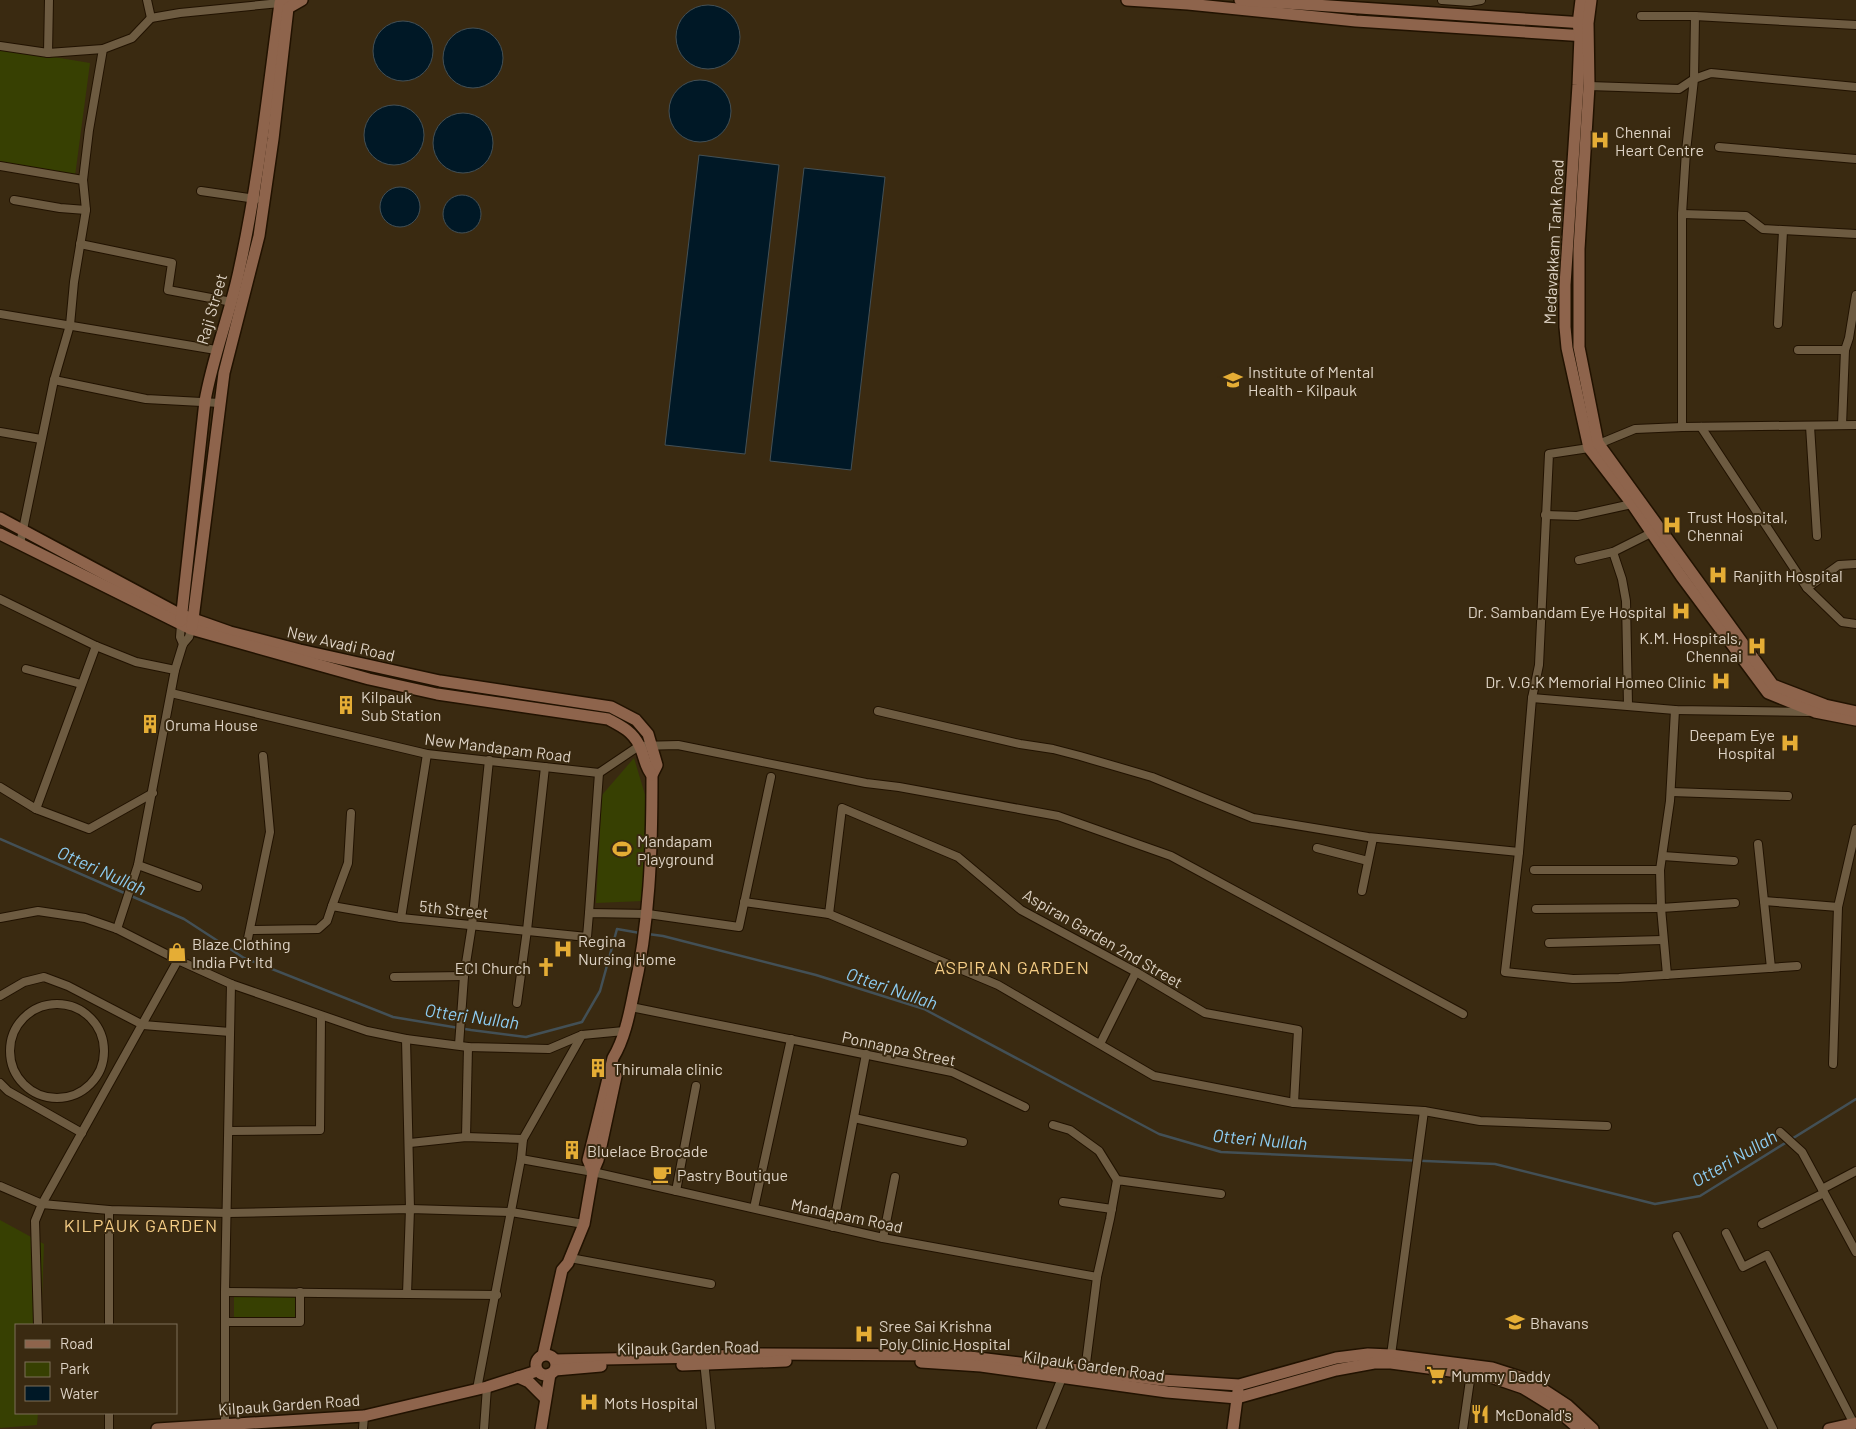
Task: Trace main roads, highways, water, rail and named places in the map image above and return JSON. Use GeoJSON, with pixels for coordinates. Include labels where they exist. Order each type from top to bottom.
{"type":"FeatureCollection","features":[{"type":"Feature","properties":{"kind":"main road"},"geometry":{"type":"LineString","coordinates":[[284,4],[302,0]]}},
{"type":"Feature","properties":{"kind":"main road"},"geometry":{"type":"LineString","coordinates":[[1127,0],[1356,21],[1584,36]]}},
{"type":"Feature","properties":{"kind":"main road"},"geometry":{"type":"LineString","coordinates":[[1240,0],[1583,23]]}},
{"type":"Feature","properties":{"kind":"main road","name":"Medavakkam Tank Road"},"geometry":{"type":"LineString","coordinates":[[1581,0],[1589,86],[1579,248],[1579,347],[1594,446],[1773,685],[1825,705],[1856,712]]}},
{"type":"Feature","properties":{"kind":"main road","name":"Medavakkam Tank Road"},"geometry":{"type":"LineString","coordinates":[[1583,23],[1591,0]]}},
{"type":"Feature","properties":{"kind":"main road","name":"Raji Street"},"geometry":{"type":"LineString","coordinates":[[187,622],[206,515],[224,373],[259,236],[259,199],[284,4]]}},
{"type":"Feature","properties":{"kind":"main road","name":"Medavakkam Tank Road"},"geometry":{"type":"LineString","coordinates":[[1584,36],[1578,85],[1565,285],[1565,327],[1567,348],[1594,446],[1681,576],[1768,693],[1815,712],[1856,720]]}},
{"type":"Feature","properties":{"kind":"main road","name":"Raji Street"},"geometry":{"type":"LineString","coordinates":[[187,622],[193,513],[210,369],[232,302],[259,199]]}},
{"type":"Feature","properties":{"kind":"main road"},"geometry":{"type":"LineString","coordinates":[[193,513],[206,515]]}},
{"type":"Feature","properties":{"kind":"main road","name":"New Avadi Road"},"geometry":{"type":"LineString","coordinates":[[0,518],[187,622],[440,682],[611,707],[636,720],[648,734],[653,746],[657,766],[652,775],[652,852],[648,914],[643,948],[631,1007],[618,1049],[613,1058],[588,1160],[593,1172],[584,1224],[569,1261],[562,1270],[547,1366]]}},
{"type":"Feature","properties":{"kind":"main road","name":"New Avadi Road"},"geometry":{"type":"LineString","coordinates":[[0,534],[187,622],[369,679],[438,694],[608,719],[628,730],[640,746],[646,768],[652,775]]}},
{"type":"Feature","properties":{"kind":"main road","name":"Kilpauk Garden Road"},"geometry":{"type":"LineString","coordinates":[[704,1361],[750,1354],[952,1355],[1085,1371],[1239,1385],[1336,1358],[1368,1354],[1391,1354],[1492,1368],[1522,1378],[1566,1405],[1593,1429]]}},
{"type":"Feature","properties":{"kind":"main road","name":"Kilpauk Garden Road"},"geometry":{"type":"LineString","coordinates":[[157,1429],[364,1416],[482,1388],[518,1378],[547,1366],[704,1361],[844,1360],[954,1363],[1168,1392],[1237,1398],[1336,1370],[1374,1363],[1391,1363],[1488,1376],[1523,1388],[1554,1407],[1579,1429]]}},
{"type":"Feature","properties":{"kind":"main road"},"geometry":{"type":"LineString","coordinates":[[541,1429],[547,1366]]}},
{"type":"Feature","properties":{"kind":"main road"},"geometry":{"type":"LineString","coordinates":[[518,1378],[529,1382],[545,1398]]}},
{"type":"Feature","properties":{"kind":"main road"},"geometry":{"type":"LineString","coordinates":[[1233,1429],[1239,1385]]}},
{"type":"Feature","properties":{"kind":"main road"},"geometry":{"type":"LineString","coordinates":[[1829,1429],[1855,1423]]}},
{"type":"Feature","properties":{"kind":"water"},"geometry":{"type":"Polygon","coordinates":[[[708,5],[726,11],[734,19],[740,37],[734,55],[726,63],[708,69],[690,63],[682,55],[676,37],[682,19],[690,11],[708,5]]]}},
{"type":"Feature","properties":{"kind":"water"},"geometry":{"type":"Polygon","coordinates":[[[403,21],[420,26],[428,34],[433,51],[428,68],[420,76],[403,81],[386,76],[378,68],[373,51],[378,34],[386,26],[403,21]]]}},
{"type":"Feature","properties":{"kind":"water"},"geometry":{"type":"Polygon","coordinates":[[[473,28],[490,33],[498,41],[503,58],[498,75],[490,83],[473,88],[456,83],[448,75],[443,58],[448,41],[456,33],[473,28]]]}},
{"type":"Feature","properties":{"kind":"water"},"geometry":{"type":"Polygon","coordinates":[[[700,80],[717,85],[722,89],[726,94],[731,111],[726,128],[722,133],[717,137],[700,142],[683,137],[678,133],[674,128],[669,111],[674,94],[678,89],[683,85],[700,80]]]}},
{"type":"Feature","properties":{"kind":"water"},"geometry":{"type":"Polygon","coordinates":[[[394,105],[411,110],[419,118],[424,135],[419,152],[411,160],[394,165],[377,160],[369,152],[364,135],[369,118],[377,110],[394,105]]]}},
{"type":"Feature","properties":{"kind":"water"},"geometry":{"type":"Polygon","coordinates":[[[463,113],[480,118],[488,126],[493,143],[488,160],[480,168],[463,173],[446,168],[438,160],[433,143],[438,126],[446,118],[463,113]]]}},
{"type":"Feature","properties":{"kind":"water"},"geometry":{"type":"Polygon","coordinates":[[[699,155],[779,165],[745,454],[665,445],[699,155]]]}},
{"type":"Feature","properties":{"kind":"water"},"geometry":{"type":"Polygon","coordinates":[[[804,168],[885,177],[851,470],[770,461],[804,168]]]}},
{"type":"Feature","properties":{"kind":"water"},"geometry":{"type":"Polygon","coordinates":[[[400,187],[414,193],[420,207],[414,221],[400,227],[386,221],[380,207],[386,193],[400,187]]]}},
{"type":"Feature","properties":{"kind":"water"},"geometry":{"type":"Polygon","coordinates":[[[462,195],[475,201],[481,214],[475,227],[462,233],[449,227],[443,214],[449,201],[462,195]]]}},
{"type":"Feature","properties":{"kind":"waterway","name":"Otteri Nullah"},"geometry":{"type":"LineString","coordinates":[[0,839],[184,919],[244,958],[393,1017],[471,1030],[526,1037],[582,1022],[600,991],[617,929],[640,933]]}},
{"type":"Feature","properties":{"kind":"waterway","name":"Otteri Nullah"},"geometry":{"type":"LineString","coordinates":[[648,934],[663,936],[816,975],[924,1009],[1159,1134],[1221,1152],[1495,1164],[1655,1204],[1700,1196],[1856,1099]]}},
{"type":"Feature","properties":{"kind":"place","name":"Chennai Heart Centre"},"geometry":{"type":"Point","coordinates":[1600,140]}},
{"type":"Feature","properties":{"kind":"place","name":"Institute of Mental Health - Kilpauk"},"geometry":{"type":"Point","coordinates":[1233,380]}},
{"type":"Feature","properties":{"kind":"place","name":"Trust Hospital, Chennai"},"geometry":{"type":"Point","coordinates":[1672,525]}},
{"type":"Feature","properties":{"kind":"place","name":"Ranjith Hospital"},"geometry":{"type":"Point","coordinates":[1718,575]}},
{"type":"Feature","properties":{"kind":"place","name":"Dr. Sambandam Eye Hospital"},"geometry":{"type":"Point","coordinates":[1681,611]}},
{"type":"Feature","properties":{"kind":"place","name":"K.M. Hospitals, Chennai"},"geometry":{"type":"Point","coordinates":[1757,646]}},
{"type":"Feature","properties":{"kind":"place","name":"Dr. V.G.K Memorial Homeo Clinic"},"geometry":{"type":"Point","coordinates":[1721,681]}},
{"type":"Feature","properties":{"kind":"place","name":"Kilpauk Sub Station"},"geometry":{"type":"Point","coordinates":[346,705]}},
{"type":"Feature","properties":{"kind":"place","name":"Oruma House"},"geometry":{"type":"Point","coordinates":[150,724]}},
{"type":"Feature","properties":{"kind":"place","name":"Deepam Eye Hospital"},"geometry":{"type":"Point","coordinates":[1790,743]}},
{"type":"Feature","properties":{"kind":"place","name":"Mandapam Playground"},"geometry":{"type":"Point","coordinates":[622,849]}},
{"type":"Feature","properties":{"kind":"place","name":"Regina Nursing Home"},"geometry":{"type":"Point","coordinates":[563,949]}},
{"type":"Feature","properties":{"kind":"place","name":"Blaze Clothing India Pvt ltd"},"geometry":{"type":"Point","coordinates":[177,952]}},
{"type":"Feature","properties":{"kind":"place","name":"ECI Church"},"geometry":{"type":"Point","coordinates":[546,967]}},
{"type":"Feature","properties":{"kind":"place","name":"Thirumala clinic"},"geometry":{"type":"Point","coordinates":[598,1068]}},
{"type":"Feature","properties":{"kind":"place","name":"Bluelace Brocade"},"geometry":{"type":"Point","coordinates":[572,1150]}},
{"type":"Feature","properties":{"kind":"place","name":"Pastry Boutique"},"geometry":{"type":"Point","coordinates":[662,1174]}},
{"type":"Feature","properties":{"kind":"place","name":"Bhavans"},"geometry":{"type":"Point","coordinates":[1515,1322]}},
{"type":"Feature","properties":{"kind":"place","name":"Sree Sai Krishna Poly Clinic Hospital"},"geometry":{"type":"Point","coordinates":[864,1334]}},
{"type":"Feature","properties":{"kind":"place","name":"Mummy Daddy"},"geometry":{"type":"Point","coordinates":[1436,1375]}},
{"type":"Feature","properties":{"kind":"place","name":"Mots Hospital"},"geometry":{"type":"Point","coordinates":[589,1402]}},
{"type":"Feature","properties":{"kind":"place","name":"McDonald's"},"geometry":{"type":"Point","coordinates":[1480,1414]}},
{"type":"Feature","properties":{"kind":"district","name":"ASPIRAN GARDEN"},"geometry":{"type":"Point","coordinates":[1012,967]}},
{"type":"Feature","properties":{"kind":"district","name":"KILPAUK GARDEN"},"geometry":{"type":"Point","coordinates":[141,1225]}}]}
